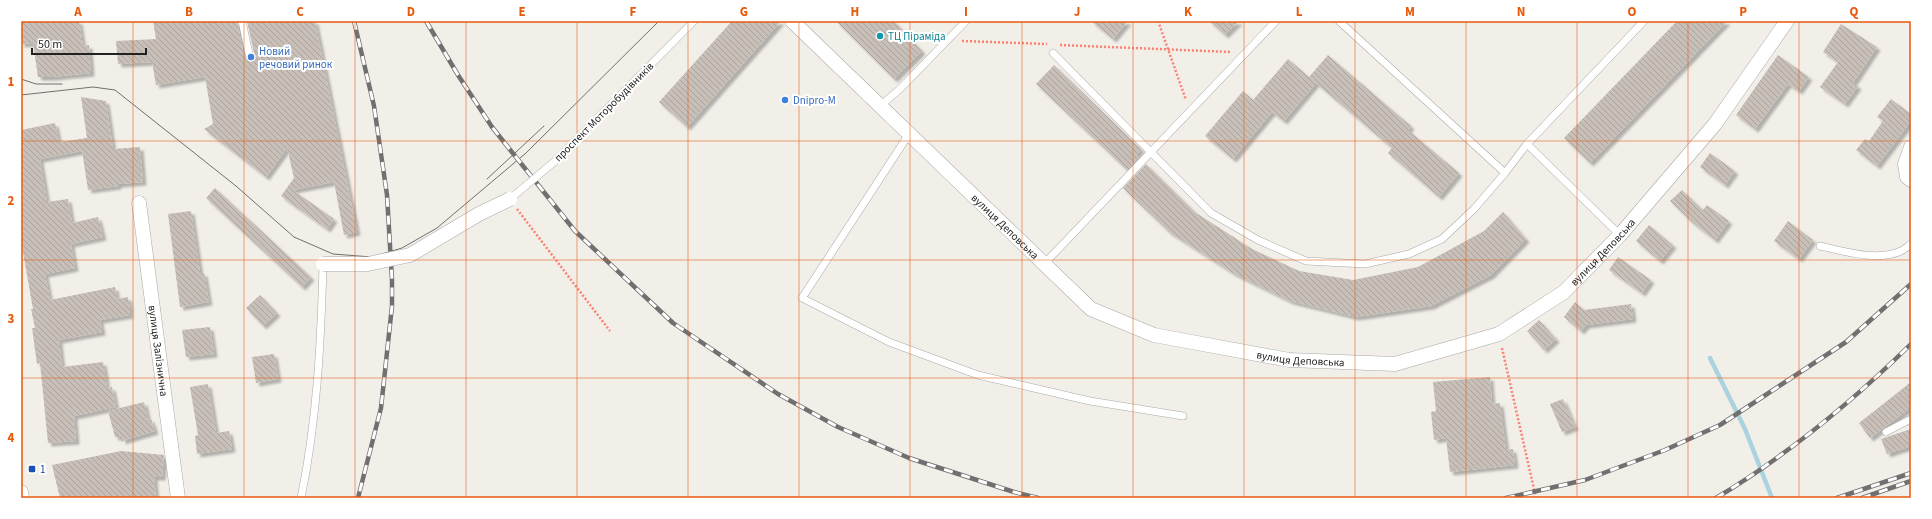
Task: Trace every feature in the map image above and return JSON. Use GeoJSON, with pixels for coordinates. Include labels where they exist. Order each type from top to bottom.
{"type":"FeatureCollection","features":[{"type":"Feature","properties":{"kind":"street","name":"вулиця Деповська"},"geometry":{"type":"LineString","coordinates":[[792,21],[1091,309],[1154,335],[1289,360],[1395,364],[1499,334],[1564,292],[1620,235],[1715,124],[1787,21]]}},
{"type":"Feature","properties":{"kind":"street"},"geometry":{"type":"LineString","coordinates":[[1911,147],[1905,164],[1907,177],[1911,180]]}},
{"type":"Feature","properties":{"kind":"street"},"geometry":{"type":"LineString","coordinates":[[323,264],[368,264],[410,255],[480,214],[510,199]]}},
{"type":"Feature","properties":{"kind":"street","name":"вулиця Залізнична"},"geometry":{"type":"LineString","coordinates":[[139,203],[178,498]]}},
{"type":"Feature","properties":{"kind":"street"},"geometry":{"type":"LineString","coordinates":[[21,492],[22,498]]}},
{"type":"Feature","properties":{"kind":"lane"},"geometry":{"type":"LineString","coordinates":[[242,21],[249,54]]}},
{"type":"Feature","properties":{"kind":"lane","name":"проспект Моторобудівників"},"geometry":{"type":"LineString","coordinates":[[510,199],[554,162],[694,21]]}},
{"type":"Feature","properties":{"kind":"lane"},"geometry":{"type":"LineString","coordinates":[[880,106],[900,89],[966,21]]}},
{"type":"Feature","properties":{"kind":"lane"},"geometry":{"type":"LineString","coordinates":[[1044,264],[1276,21]]}},
{"type":"Feature","properties":{"kind":"lane"},"geometry":{"type":"LineString","coordinates":[[1339,21],[1505,173]]}},
{"type":"Feature","properties":{"kind":"lane"},"geometry":{"type":"LineString","coordinates":[[1053,53],[1212,213],[1258,240],[1306,261],[1365,264],[1409,254],[1442,239],[1474,209],[1505,173],[1527,144],[1644,21]]}},
{"type":"Feature","properties":{"kind":"lane"},"geometry":{"type":"LineString","coordinates":[[909,134],[802,298],[889,342],[978,375],[1090,401],[1183,416]]}},
{"type":"Feature","properties":{"kind":"lane"},"geometry":{"type":"LineString","coordinates":[[1527,144],[1620,235]]}},
{"type":"Feature","properties":{"kind":"lane"},"geometry":{"type":"LineString","coordinates":[[1820,246],[1854,253],[1882,255],[1901,251],[1911,244]]}},
{"type":"Feature","properties":{"kind":"lane"},"geometry":{"type":"LineString","coordinates":[[301,498],[306,473],[319,358],[323,264]]}},
{"type":"Feature","properties":{"kind":"lane"},"geometry":{"type":"LineString","coordinates":[[1886,432],[1911,419]]}},
{"type":"Feature","properties":{"kind":"path"},"geometry":{"type":"LineString","coordinates":[[1158,21],[1190,111]]}},
{"type":"Feature","properties":{"kind":"path"},"geometry":{"type":"LineString","coordinates":[[948,40],[1050,44]]}},
{"type":"Feature","properties":{"kind":"path"},"geometry":{"type":"LineString","coordinates":[[1058,45],[1245,53]]}},
{"type":"Feature","properties":{"kind":"path"},"geometry":{"type":"LineString","coordinates":[[510,199],[610,331]]}},
{"type":"Feature","properties":{"kind":"path"},"geometry":{"type":"LineString","coordinates":[[1499,334],[1536,498]]}},
{"type":"Feature","properties":{"kind":"building"},"geometry":{"type":"Polygon","coordinates":[[[21,21],[79,21],[83,46],[89,45],[91,73],[38,77],[33,43],[21,44],[21,21]]]}},
{"type":"Feature","properties":{"kind":"building"},"geometry":{"type":"Polygon","coordinates":[[[153,21],[237,21],[244,55],[250,59],[253,57],[254,53],[247,21],[315,21],[357,232],[344,235],[334,182],[293,190],[334,219],[327,229],[281,196],[294,178],[287,148],[266,177],[204,129],[213,124],[205,77],[156,85],[152,62],[118,64],[116,41],[156,39],[153,21]]]}},
{"type":"Feature","properties":{"kind":"building"},"geometry":{"type":"Polygon","coordinates":[[[732,21],[781,21],[687,127],[659,102],[732,21]]]}},
{"type":"Feature","properties":{"kind":"building","name":"ТЦ Піраміда"},"geometry":{"type":"Polygon","coordinates":[[[836,21],[894,21],[922,51],[894,79],[836,21]]]}},
{"type":"Feature","properties":{"kind":"building"},"geometry":{"type":"Polygon","coordinates":[[[1091,21],[1128,21],[1113,39],[1091,21]]]}},
{"type":"Feature","properties":{"kind":"building"},"geometry":{"type":"Polygon","coordinates":[[[1209,21],[1239,21],[1225,35],[1209,21]]]}},
{"type":"Feature","properties":{"kind":"building"},"geometry":{"type":"Polygon","coordinates":[[[1677,21],[1727,21],[1590,163],[1564,138],[1677,21]]]}},
{"type":"Feature","properties":{"kind":"building"},"geometry":{"type":"Polygon","coordinates":[[[1841,24],[1877,47],[1853,83],[1858,86],[1845,104],[1820,87],[1838,62],[1823,52],[1841,24]]]}},
{"type":"Feature","properties":{"kind":"building"},"geometry":{"type":"Polygon","coordinates":[[[1328,55],[1411,126],[1408,130],[1459,173],[1439,197],[1388,153],[1392,148],[1316,83],[1284,121],[1272,112],[1233,159],[1205,136],[1243,91],[1253,100],[1288,59],[1309,77],[1328,55]]]}},
{"type":"Feature","properties":{"kind":"building"},"geometry":{"type":"Polygon","coordinates":[[[1778,55],[1809,77],[1799,91],[1788,84],[1755,129],[1736,115],[1778,55]]]}},
{"type":"Feature","properties":{"kind":"building"},"geometry":{"type":"Polygon","coordinates":[[[1054,65],[1141,149],[1136,155],[1139,158],[1127,170],[1036,84],[1054,65]]]}},
{"type":"Feature","properties":{"kind":"building"},"geometry":{"type":"Polygon","coordinates":[[[81,97],[106,101],[113,149],[140,147],[143,182],[118,184],[118,186],[88,190],[82,151],[40,159],[47,202],[68,199],[72,223],[98,217],[103,237],[71,244],[75,268],[45,274],[50,300],[115,287],[117,299],[128,297],[130,310],[130,315],[100,320],[102,332],[59,340],[62,367],[103,362],[107,388],[112,387],[116,407],[74,416],[76,441],[48,443],[40,363],[37,364],[32,328],[35,328],[31,309],[33,309],[21,241],[21,195],[23,195],[21,180],[21,130],[55,123],[59,142],[87,138],[81,97]]]}},
{"type":"Feature","properties":{"kind":"building"},"geometry":{"type":"Polygon","coordinates":[[[1891,99],[1911,114],[1911,121],[1877,166],[1856,150],[1865,139],[1869,141],[1883,121],[1877,117],[1891,99]]]}},
{"type":"Feature","properties":{"kind":"building"},"geometry":{"type":"Polygon","coordinates":[[[1710,153],[1735,171],[1725,185],[1700,167],[1710,153]]]}},
{"type":"Feature","properties":{"kind":"building"},"geometry":{"type":"Polygon","coordinates":[[[1146,164],[1196,213],[1252,249],[1299,271],[1353,280],[1418,267],[1484,231],[1503,212],[1526,239],[1491,275],[1431,306],[1356,317],[1290,301],[1233,273],[1169,232],[1123,188],[1146,164]]]}},
{"type":"Feature","properties":{"kind":"building"},"geometry":{"type":"Polygon","coordinates":[[[215,188],[311,277],[302,287],[206,198],[215,188]]]}},
{"type":"Feature","properties":{"kind":"building"},"geometry":{"type":"Polygon","coordinates":[[[1682,190],[1703,210],[1707,205],[1729,221],[1715,240],[1693,223],[1670,201],[1682,190]]]}},
{"type":"Feature","properties":{"kind":"building"},"geometry":{"type":"Polygon","coordinates":[[[191,211],[200,273],[204,273],[209,302],[180,307],[168,214],[191,211]]]}},
{"type":"Feature","properties":{"kind":"building"},"geometry":{"type":"Polygon","coordinates":[[[1788,221],[1813,240],[1799,259],[1774,241],[1788,221]]]}},
{"type":"Feature","properties":{"kind":"building"},"geometry":{"type":"Polygon","coordinates":[[[1649,225],[1673,245],[1660,261],[1636,241],[1649,225]]]}},
{"type":"Feature","properties":{"kind":"building"},"geometry":{"type":"Polygon","coordinates":[[[1618,257],[1651,280],[1642,293],[1609,270],[1618,257]]]}},
{"type":"Feature","properties":{"kind":"building"},"geometry":{"type":"Polygon","coordinates":[[[260,295],[277,313],[263,326],[246,308],[260,295]]]}},
{"type":"Feature","properties":{"kind":"building"},"geometry":{"type":"Polygon","coordinates":[[[1575,302],[1584,310],[1631,304],[1633,319],[1586,325],[1581,331],[1564,317],[1575,302]]]}},
{"type":"Feature","properties":{"kind":"building"},"geometry":{"type":"Polygon","coordinates":[[[1539,320],[1556,339],[1544,350],[1527,331],[1539,320]]]}},
{"type":"Feature","properties":{"kind":"building"},"geometry":{"type":"Polygon","coordinates":[[[210,327],[214,354],[186,357],[182,330],[210,327]]]}},
{"type":"Feature","properties":{"kind":"building"},"geometry":{"type":"Polygon","coordinates":[[[274,354],[278,379],[256,383],[252,357],[274,354]]]}},
{"type":"Feature","properties":{"kind":"building"},"geometry":{"type":"Polygon","coordinates":[[[1490,377],[1492,404],[1500,403],[1506,450],[1513,449],[1515,465],[1450,472],[1446,438],[1434,440],[1431,412],[1436,411],[1433,382],[1490,377]]]}},
{"type":"Feature","properties":{"kind":"building"},"geometry":{"type":"Polygon","coordinates":[[[1911,382],[1911,407],[1870,438],[1859,423],[1911,382]]]}},
{"type":"Feature","properties":{"kind":"building"},"geometry":{"type":"Polygon","coordinates":[[[208,384],[216,433],[229,431],[232,449],[197,454],[195,436],[198,435],[190,387],[208,384]]]}},
{"type":"Feature","properties":{"kind":"building"},"geometry":{"type":"Polygon","coordinates":[[[1563,399],[1575,427],[1562,432],[1550,404],[1563,399]]]}},
{"type":"Feature","properties":{"kind":"building"},"geometry":{"type":"Polygon","coordinates":[[[144,402],[148,420],[151,419],[155,431],[122,441],[122,437],[115,437],[108,411],[144,402]]]}},
{"type":"Feature","properties":{"kind":"building"},"geometry":{"type":"Polygon","coordinates":[[[1911,429],[1911,446],[1887,454],[1881,439],[1911,429]]]}},
{"type":"Feature","properties":{"kind":"building"},"geometry":{"type":"Polygon","coordinates":[[[121,451],[164,455],[162,477],[154,477],[156,498],[60,498],[52,465],[121,451]]]}},
{"type":"Feature","properties":{"kind":"waterway"},"geometry":{"type":"LineString","coordinates":[[1710,358],[1745,429],[1772,498]]}},
{"type":"Feature","properties":{"kind":"tram line"},"geometry":{"type":"LineString","coordinates":[[21,95],[93,87],[115,90],[236,186],[294,237],[333,254],[372,257],[402,248],[437,228],[526,153],[659,21]]}},
{"type":"Feature","properties":{"kind":"tram line"},"geometry":{"type":"LineString","coordinates":[[21,79],[36,84],[62,84]]}},
{"type":"Feature","properties":{"kind":"tram line"},"geometry":{"type":"LineString","coordinates":[[487,179],[544,126]]}},
{"type":"Feature","properties":{"kind":"railway"},"geometry":{"type":"LineString","coordinates":[[354,21],[374,106],[387,195],[392,280],[392,306],[381,408],[358,498]]}},
{"type":"Feature","properties":{"kind":"railway"},"geometry":{"type":"LineString","coordinates":[[426,21],[458,75],[492,127],[575,231],[673,323],[778,394],[838,427],[909,458],[1014,492],[1038,498]]}},
{"type":"Feature","properties":{"kind":"railway"},"geometry":{"type":"LineString","coordinates":[[1506,498],[1585,480],[1665,450],[1720,425],[1846,342],[1911,284]]}},
{"type":"Feature","properties":{"kind":"railway"},"geometry":{"type":"LineString","coordinates":[[1716,498],[1768,464],[1818,427],[1866,386],[1911,344]]}},
{"type":"Feature","properties":{"kind":"railway"},"geometry":{"type":"LineString","coordinates":[[1837,498],[1911,473]]}},
{"type":"Feature","properties":{"kind":"railway"},"geometry":{"type":"LineString","coordinates":[[1862,498],[1911,481]]}},
{"type":"Feature","properties":{"kind":"place","name":"ТЦ Піраміда"},"geometry":{"type":"Point","coordinates":[880,36]}},
{"type":"Feature","properties":{"kind":"place","name":"Новий речовий ринок"},"geometry":{"type":"Point","coordinates":[251,57]}},
{"type":"Feature","properties":{"kind":"place","name":"Dnipro-M"},"geometry":{"type":"Point","coordinates":[785,100]}},
{"type":"Feature","properties":{"kind":"place","name":"1"},"geometry":{"type":"Point","coordinates":[32,469]}}]}
